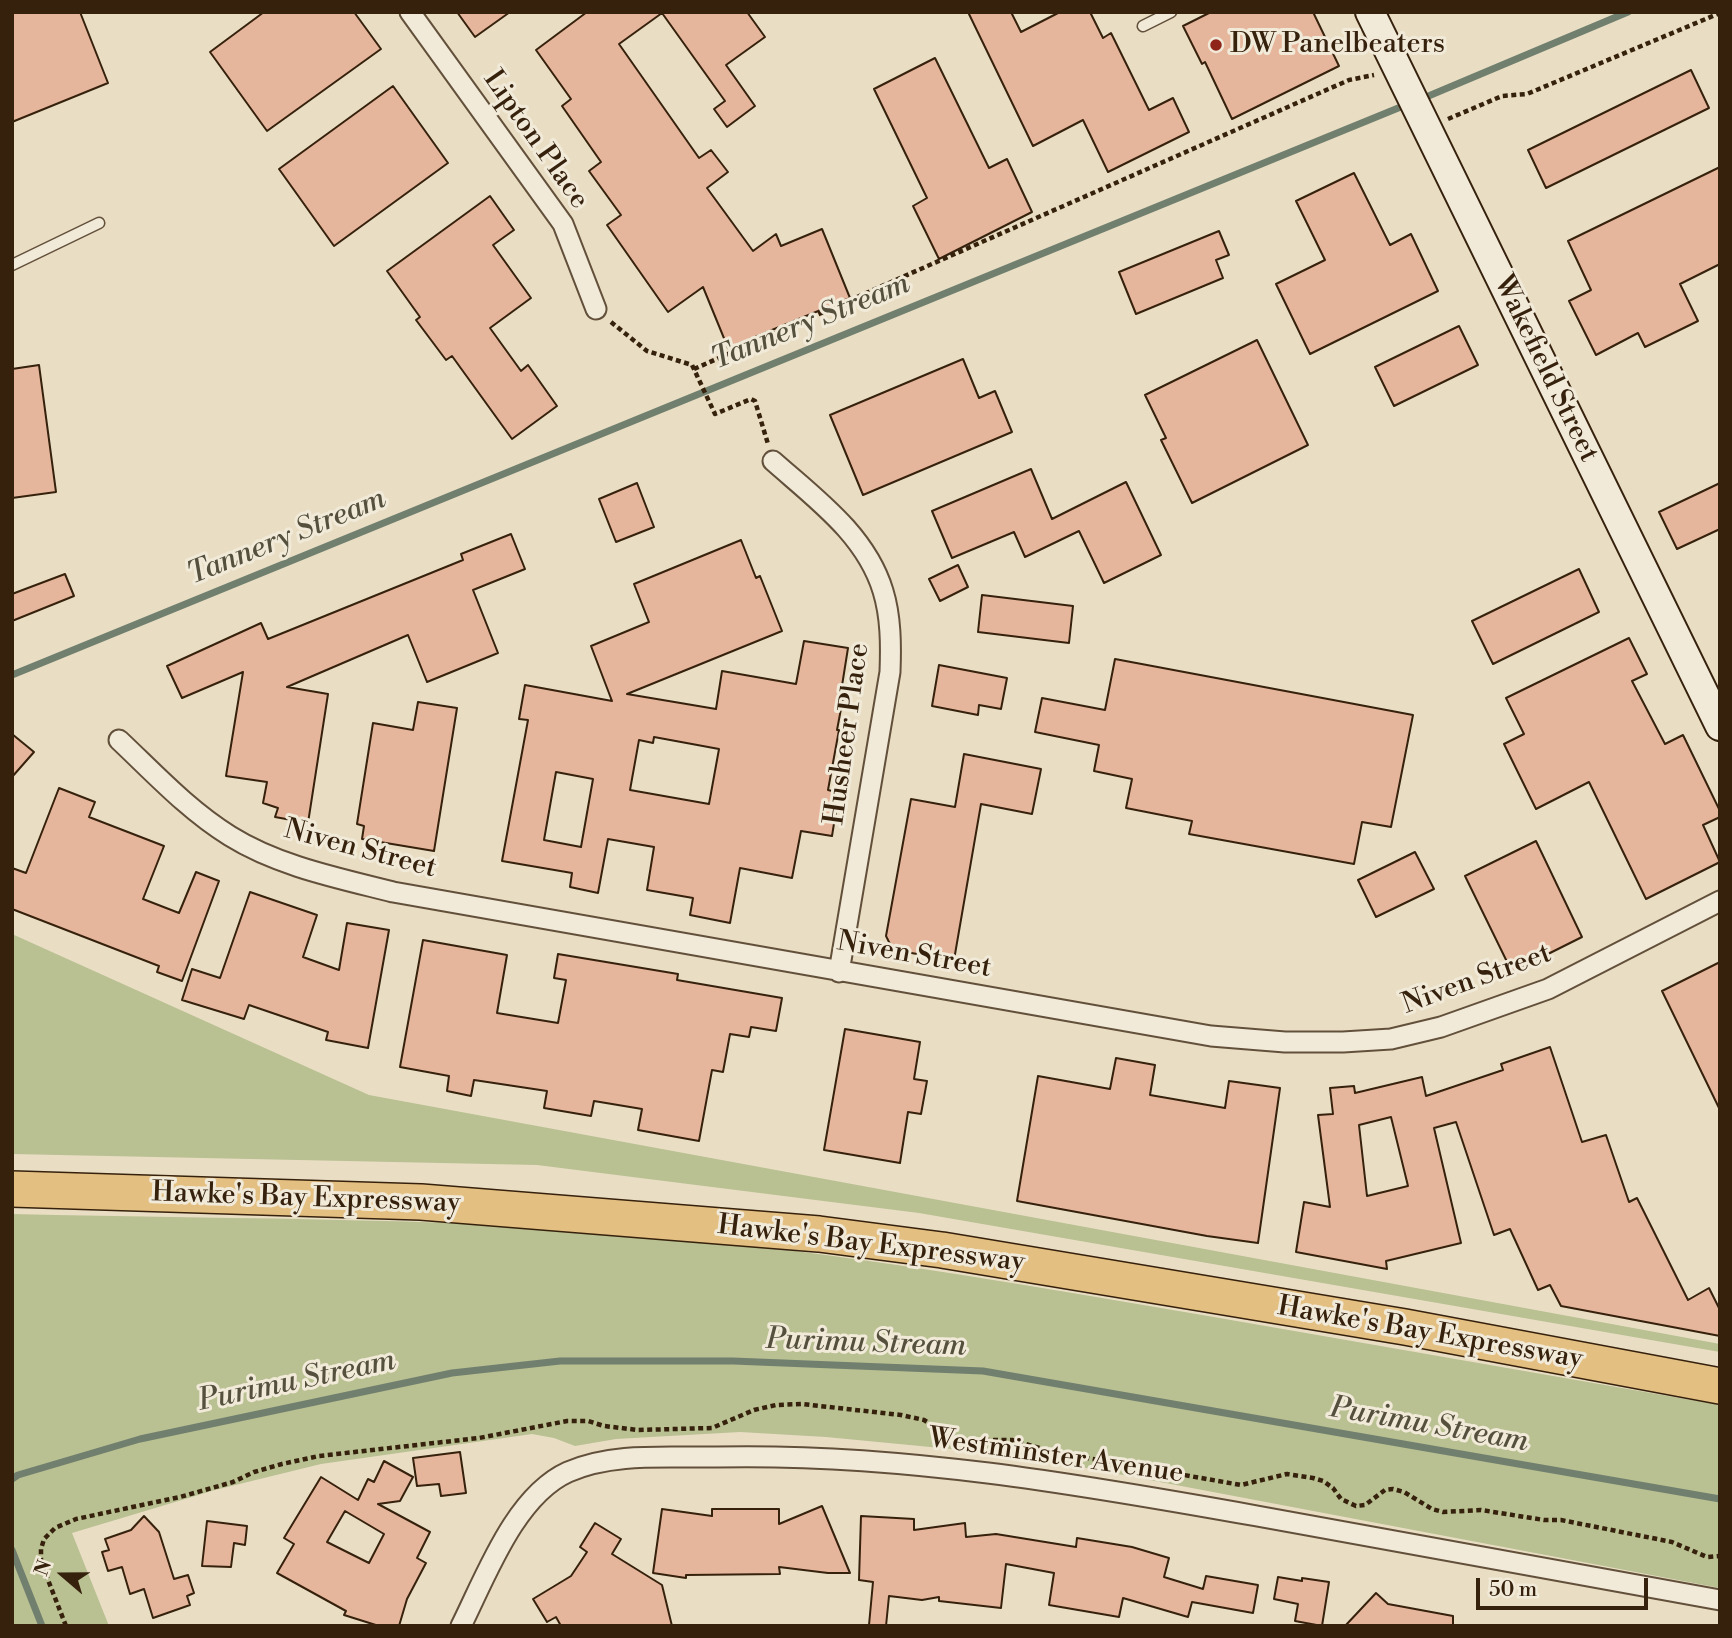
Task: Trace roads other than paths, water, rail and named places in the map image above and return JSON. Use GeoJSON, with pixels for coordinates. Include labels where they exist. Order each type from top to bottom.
{"type":"FeatureCollection","features":[{"type":"Feature","properties":{"kind":"highway","name":"Hawke's Bay Expressway"},"geometry":{"type":"LineString","coordinates":[[12,1173],[507,1188],[779,1210],[1099,1258],[1720,1367]]}},
{"type":"Feature","properties":{"kind":"highway","name":"Hawke's Bay Expressway"},"geometry":{"type":"LineString","coordinates":[[12,1189],[421,1202],[675,1220],[819,1234],[942,1250],[1377,1323],[1720,1385]]}},
{"type":"Feature","properties":{"kind":"street","name":"Lipton Place"},"geometry":{"type":"LineString","coordinates":[[410,12],[563,224],[596,309]]}},
{"type":"Feature","properties":{"kind":"street","name":"Wakefield Street"},"geometry":{"type":"LineString","coordinates":[[1370,12],[1720,726]]}},
{"type":"Feature","properties":{"kind":"street","name":"Husheer Place"},"geometry":{"type":"LineString","coordinates":[[773,461],[845,525],[871,563],[884,592],[891,634],[890,672],[839,972]]}},
{"type":"Feature","properties":{"kind":"street","name":"Niven Street"},"geometry":{"type":"LineString","coordinates":[[119,740],[187,804],[230,836],[275,859],[393,892],[1211,1036],[1285,1042],[1343,1042],[1391,1039],[1441,1027],[1548,989],[1720,901]]}},
{"type":"Feature","properties":{"kind":"street","name":"Westminster Avenue"},"geometry":{"type":"LineString","coordinates":[[461,1626],[516,1521],[535,1497],[558,1478],[592,1464],[622,1459],[835,1458],[1060,1482],[1720,1600]]}},
{"type":"Feature","properties":{"kind":"lane"},"geometry":{"type":"LineString","coordinates":[[1143,26],[1171,12]]}},
{"type":"Feature","properties":{"kind":"lane"},"geometry":{"type":"LineString","coordinates":[[12,265],[99,223]]}},
{"type":"Feature","properties":{"kind":"waterway","name":"Tannery Stream"},"geometry":{"type":"LineString","coordinates":[[1419,100],[1628,12]]}},
{"type":"Feature","properties":{"kind":"waterway","name":"Tannery Stream"},"geometry":{"type":"LineString","coordinates":[[12,675],[1408,104]]}},
{"type":"Feature","properties":{"kind":"waterway","name":"Purimu Stream"},"geometry":{"type":"LineString","coordinates":[[12,1479],[140,1439],[452,1373],[560,1361],[733,1361],[983,1371],[1720,1499]]}},
{"type":"Feature","properties":{"kind":"waterway"},"geometry":{"type":"LineString","coordinates":[[12,1550],[42,1626]]}},
{"type":"Feature","properties":{"kind":"place","name":"DW Panelbeaters"},"geometry":{"type":"Point","coordinates":[1216,45]}}]}
